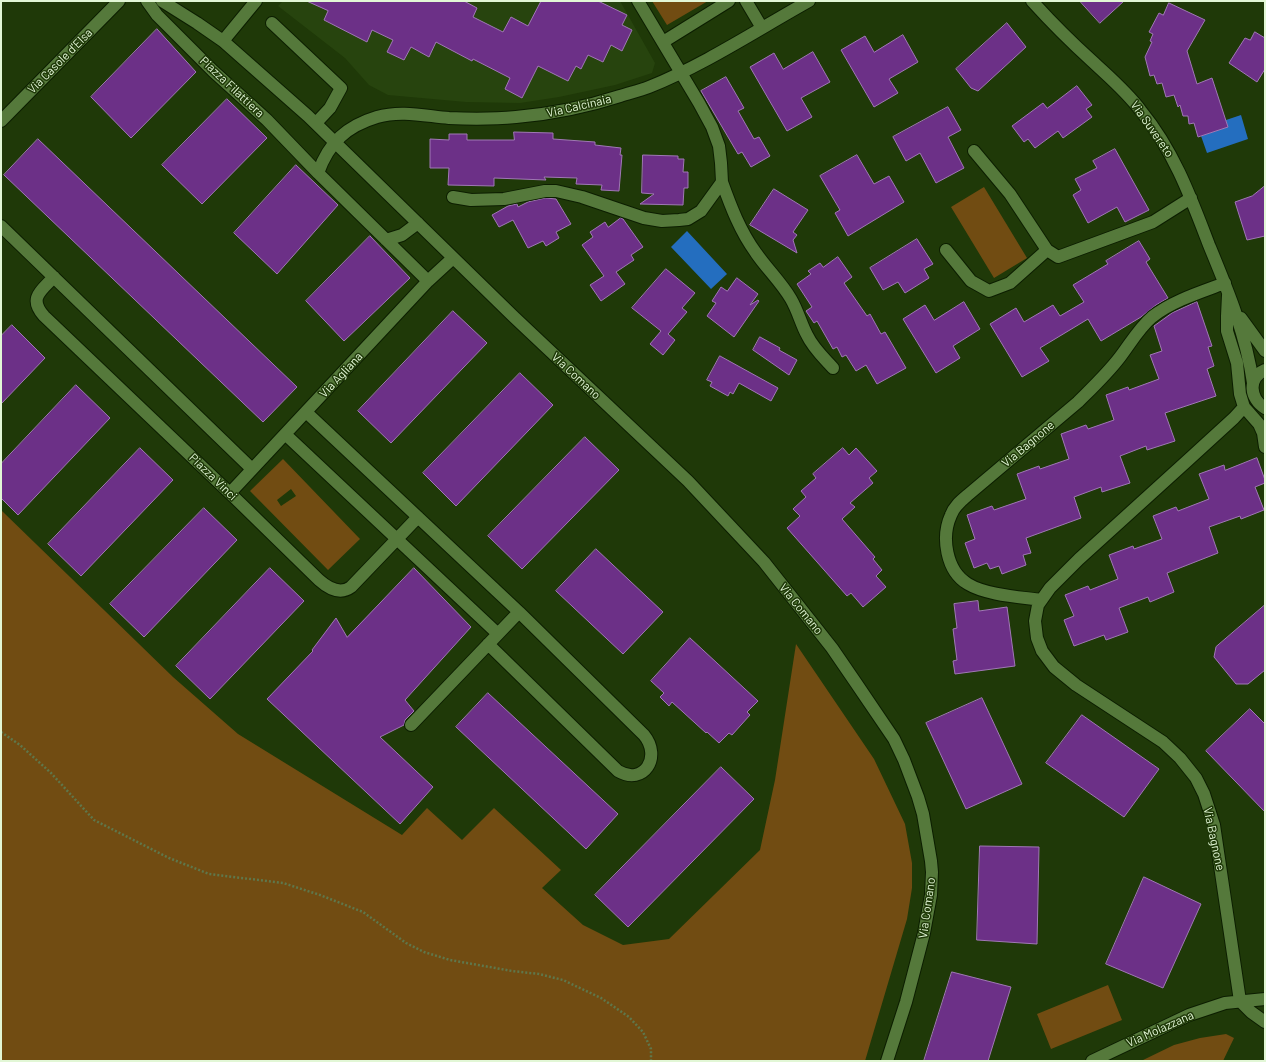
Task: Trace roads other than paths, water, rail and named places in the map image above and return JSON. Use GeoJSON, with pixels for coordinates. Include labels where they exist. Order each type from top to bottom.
{"type":"FeatureCollection","features":[{"type":"Feature","properties":{"kind":"street","name":"Via Casole d'Elsa"},"geometry":{"type":"LineString","coordinates":[[1,121],[119,1]]}},
{"type":"Feature","properties":{"kind":"street","name":"Piazza Filattiera"},"geometry":{"type":"LineString","coordinates":[[147,1],[162,20],[213,71],[267,120],[318,173],[428,281]]}},
{"type":"Feature","properties":{"kind":"street"},"geometry":{"type":"LineString","coordinates":[[162,1],[223,41],[316,123],[453,258]]}},
{"type":"Feature","properties":{"kind":"street"},"geometry":{"type":"LineString","coordinates":[[223,41],[256,1]]}},
{"type":"Feature","properties":{"kind":"street"},"geometry":{"type":"LineString","coordinates":[[638,1],[682,73],[715,136],[719,146],[722,182],[735,218],[756,254],[791,299],[807,337],[833,368]]}},
{"type":"Feature","properties":{"kind":"street"},"geometry":{"type":"LineString","coordinates":[[663,42],[729,1]]}},
{"type":"Feature","properties":{"kind":"street"},"geometry":{"type":"LineString","coordinates":[[746,1],[762,28]]}},
{"type":"Feature","properties":{"kind":"street","name":"Via Calcinaia"},"geometry":{"type":"LineString","coordinates":[[334,141],[361,123],[386,115],[405,114],[479,119],[516,117],[545,114],[585,106],[648,88],[682,73],[809,1]]}},
{"type":"Feature","properties":{"kind":"street","name":"Via Suvereto"},"geometry":{"type":"LineString","coordinates":[[1032,1],[1057,28],[1116,84],[1140,110],[1170,153],[1191,198],[1236,311],[1247,349],[1253,383],[1252,390],[1260,405],[1265,408]]}},
{"type":"Feature","properties":{"kind":"street"},"geometry":{"type":"LineString","coordinates":[[272,23],[341,88],[330,108],[316,123]]}},
{"type":"Feature","properties":{"kind":"street"},"geometry":{"type":"LineString","coordinates":[[318,173],[334,141]]}},
{"type":"Feature","properties":{"kind":"street"},"geometry":{"type":"LineString","coordinates":[[974,151],[1010,194],[1047,250],[1058,257],[1153,222],[1191,198]]}},
{"type":"Feature","properties":{"kind":"street"},"geometry":{"type":"LineString","coordinates":[[452,197],[471,200],[504,199],[545,191],[556,191],[644,218],[670,221],[695,216],[701,211],[722,182]]}},
{"type":"Feature","properties":{"kind":"street"},"geometry":{"type":"LineString","coordinates":[[386,240],[402,235],[418,223]]}},
{"type":"Feature","properties":{"kind":"street"},"geometry":{"type":"LineString","coordinates":[[1,226],[252,469]]}},
{"type":"Feature","properties":{"kind":"street"},"geometry":{"type":"LineString","coordinates":[[946,250],[971,281],[989,291],[1010,283],[1047,250]]}},
{"type":"Feature","properties":{"kind":"street","name":"Via Agliana"},"geometry":{"type":"LineString","coordinates":[[230,493],[428,281],[453,258]]}},
{"type":"Feature","properties":{"kind":"street","name":"Via Comano"},"geometry":{"type":"LineString","coordinates":[[453,258],[688,482],[726,522],[768,568],[832,648],[894,739],[912,780],[923,814],[930,848],[932,878],[929,908],[924,933],[906,1002],[887,1061]]}},
{"type":"Feature","properties":{"kind":"street","name":"Piazza Vinci"},"geometry":{"type":"LineString","coordinates":[[54,277],[37,298],[36,305],[39,311],[328,587],[344,591],[352,588],[418,517]]}},
{"type":"Feature","properties":{"kind":"street"},"geometry":{"type":"LineString","coordinates":[[1226,287],[1227,331],[1237,362],[1239,389],[1244,407],[1259,424],[1265,447]]}},
{"type":"Feature","properties":{"kind":"street","name":"Via Bagnone"},"geometry":{"type":"LineString","coordinates":[[1041,600],[1004,595],[983,590],[969,585],[959,577],[952,567],[946,547],[948,523],[953,511],[969,494],[1087,393],[1114,364],[1152,317],[1167,307],[1226,287]]}},
{"type":"Feature","properties":{"kind":"street","name":"Via Suvereto"},"geometry":{"type":"LineString","coordinates":[[1236,311],[1265,351]]}},
{"type":"Feature","properties":{"kind":"street"},"geometry":{"type":"LineString","coordinates":[[1251,331],[1265,334]]}},
{"type":"Feature","properties":{"kind":"street"},"geometry":{"type":"LineString","coordinates":[[1253,383],[1257,376],[1265,370]]}},
{"type":"Feature","properties":{"kind":"street","name":"Via Bagnone"},"geometry":{"type":"LineString","coordinates":[[1240,1001],[1214,825],[1208,805],[1196,778],[1180,758],[1163,742],[1076,684],[1054,667],[1044,655],[1037,638],[1035,620],[1041,600],[1050,588],[1079,558],[1188,461],[1244,407]]}},
{"type":"Feature","properties":{"kind":"street"},"geometry":{"type":"LineString","coordinates":[[306,412],[519,612],[647,739],[652,748],[652,754],[651,760],[646,769],[639,774],[633,775],[627,775],[618,771],[488,644]]}},
{"type":"Feature","properties":{"kind":"street"},"geometry":{"type":"LineString","coordinates":[[285,434],[498,634]]}},
{"type":"Feature","properties":{"kind":"street"},"geometry":{"type":"LineString","coordinates":[[411,725],[519,612]]}},
{"type":"Feature","properties":{"kind":"street","name":"Via Molazzana"},"geometry":{"type":"LineString","coordinates":[[1092,1061],[1189,1015],[1225,1003],[1265,999]]}},
{"type":"Feature","properties":{"kind":"street"},"geometry":{"type":"LineString","coordinates":[[1240,1001],[1251,1012],[1265,1022]]}},
{"type":"Feature","properties":{"kind":"water"},"geometry":{"type":"Polygon","coordinates":[[[1241,115],[1248,139],[1207,153],[1201,136],[1226,120],[1241,115]]]}},
{"type":"Feature","properties":{"kind":"water"},"geometry":{"type":"Polygon","coordinates":[[[687,231],[727,274],[711,289],[671,247],[687,231]]]}}]}
